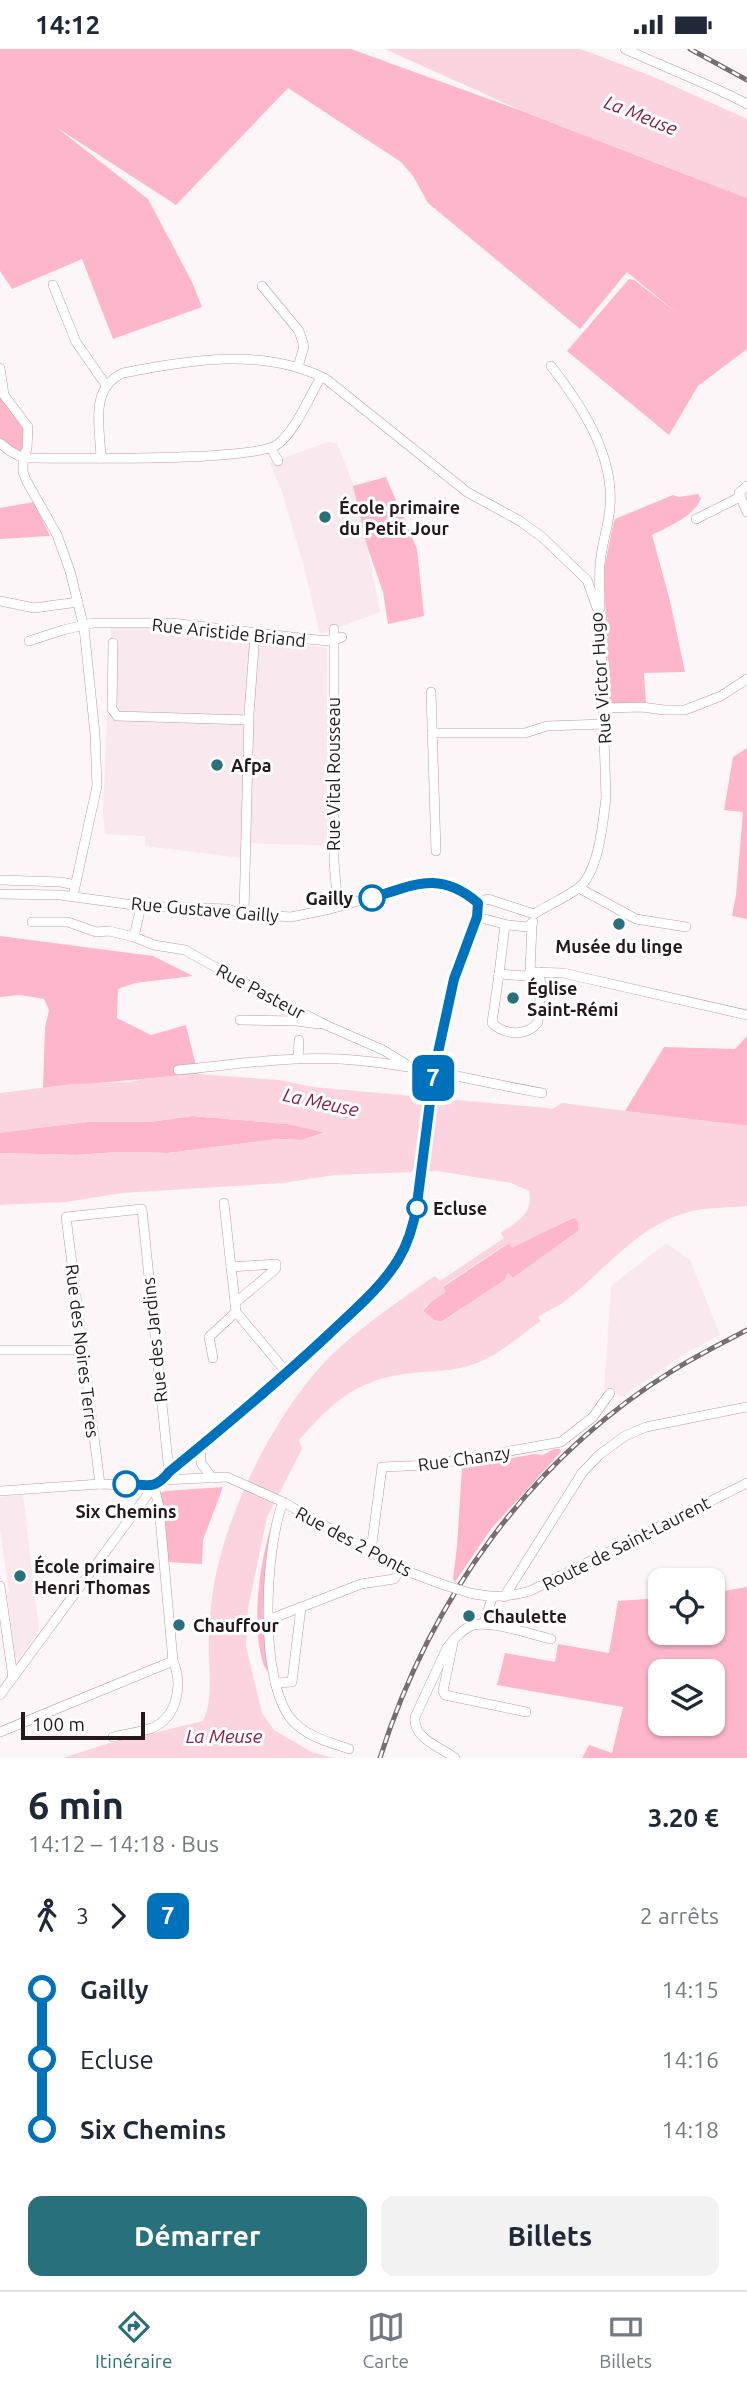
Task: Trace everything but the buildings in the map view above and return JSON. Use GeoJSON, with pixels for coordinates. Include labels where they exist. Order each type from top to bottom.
{"type":"FeatureCollection","features":[{"type":"Feature","properties":{"kind":"street"},"geometry":{"type":"LineString","coordinates":[[625,49],[712,85],[747,104]]}},
{"type":"Feature","properties":{"kind":"street"},"geometry":{"type":"LineString","coordinates":[[53,285],[76,342],[106,384],[99,401],[101,458]]}},
{"type":"Feature","properties":{"kind":"street"},"geometry":{"type":"LineString","coordinates":[[262,286],[299,331],[304,346],[298,367]]}},
{"type":"Feature","properties":{"kind":"street","name":"Rue Victor Hugo"},"geometry":{"type":"LineString","coordinates":[[106,384],[123,373],[217,358],[283,363],[298,367],[321,377],[467,492],[520,521],[542,537],[587,580],[600,616],[606,797],[604,823],[591,871],[579,888]]}},
{"type":"Feature","properties":{"kind":"street"},"geometry":{"type":"LineString","coordinates":[[551,366],[578,400],[591,426],[604,460],[609,483],[611,505],[600,563],[600,616]]}},
{"type":"Feature","properties":{"kind":"street"},"geometry":{"type":"LineString","coordinates":[[0,368],[4,395],[28,427],[23,472],[57,535],[70,571],[83,624],[96,747],[97,786],[73,896]]}},
{"type":"Feature","properties":{"kind":"street"},"geometry":{"type":"LineString","coordinates":[[0,443],[23,458],[262,452],[288,435],[321,377]]}},
{"type":"Feature","properties":{"kind":"street"},"geometry":{"type":"LineString","coordinates":[[271,448],[278,461]]}},
{"type":"Feature","properties":{"kind":"street"},"geometry":{"type":"LineString","coordinates":[[747,487],[739,493],[747,512]]}},
{"type":"Feature","properties":{"kind":"street"},"geometry":{"type":"LineString","coordinates":[[695,519],[740,497]]}},
{"type":"Feature","properties":{"kind":"street"},"geometry":{"type":"LineString","coordinates":[[0,601],[34,608],[78,602]]}},
{"type":"Feature","properties":{"kind":"street","name":"Rue Aristide Briand"},"geometry":{"type":"LineString","coordinates":[[29,641],[93,622],[172,623],[338,639]]}},
{"type":"Feature","properties":{"kind":"street","name":"Rue Vital Rousseau"},"geometry":{"type":"LineString","coordinates":[[334,629],[338,639],[334,862],[338,907]]}},
{"type":"Feature","properties":{"kind":"street"},"geometry":{"type":"LineString","coordinates":[[244,913],[248,720],[255,633]]}},
{"type":"Feature","properties":{"kind":"street"},"geometry":{"type":"LineString","coordinates":[[113,643],[112,709],[117,716],[248,720]]}},
{"type":"Feature","properties":{"kind":"street"},"geometry":{"type":"LineString","coordinates":[[604,708],[685,710],[721,696],[747,679]]}},
{"type":"Feature","properties":{"kind":"street"},"geometry":{"type":"LineString","coordinates":[[431,692],[436,851]]}},
{"type":"Feature","properties":{"kind":"street"},"geometry":{"type":"LineString","coordinates":[[432,733],[525,733],[547,726],[604,725]]}},
{"type":"Feature","properties":{"kind":"street"},"geometry":{"type":"LineString","coordinates":[[0,880],[75,885]]}},
{"type":"Feature","properties":{"kind":"street","name":"Rue Gustave Gailly"},"geometry":{"type":"LineString","coordinates":[[0,894],[73,896],[141,906],[228,908],[244,913],[291,917],[338,907],[426,882],[459,891],[478,910]]}},
{"type":"Feature","properties":{"kind":"street"},"geometry":{"type":"LineString","coordinates":[[478,910],[505,925],[527,927],[533,919],[579,888],[636,919],[687,927]]}},
{"type":"Feature","properties":{"kind":"street"},"geometry":{"type":"LineString","coordinates":[[0,1695],[158,1483],[287,1373],[388,1275],[407,1245],[413,1228],[434,1071],[454,979],[478,910],[488,899],[533,919]]}},
{"type":"Feature","properties":{"kind":"street"},"geometry":{"type":"LineString","coordinates":[[134,937],[141,906]]}},
{"type":"Feature","properties":{"kind":"street"},"geometry":{"type":"LineString","coordinates":[[505,925],[492,1023],[499,1030],[511,1034],[535,1027],[538,1022],[541,986],[535,972],[533,919]]}},
{"type":"Feature","properties":{"kind":"street","name":"Rue Pasteur"},"geometry":{"type":"LineString","coordinates":[[32,922],[68,922],[96,932],[109,931],[154,945],[185,950],[328,1025],[383,1050],[413,1069]]}},
{"type":"Feature","properties":{"kind":"street"},"geometry":{"type":"LineString","coordinates":[[499,974],[526,976],[535,972],[563,973],[747,1014]]}},
{"type":"Feature","properties":{"kind":"street"},"geometry":{"type":"LineString","coordinates":[[240,1020],[296,1021],[328,1025]]}},
{"type":"Feature","properties":{"kind":"street"},"geometry":{"type":"LineString","coordinates":[[298,1059],[299,1040]]}},
{"type":"Feature","properties":{"kind":"street"},"geometry":{"type":"LineString","coordinates":[[178,1070],[298,1059],[341,1059],[434,1071],[542,1093]]}},
{"type":"Feature","properties":{"kind":"street"},"geometry":{"type":"LineString","coordinates":[[224,1203],[235,1307],[287,1373]]}},
{"type":"Feature","properties":{"kind":"street","name":"Rue des Jardins"},"geometry":{"type":"LineString","coordinates":[[66,1217],[142,1209],[169,1472]]}},
{"type":"Feature","properties":{"kind":"street","name":"Rue des Noires Terres"},"geometry":{"type":"LineString","coordinates":[[66,1217],[100,1484]]}},
{"type":"Feature","properties":{"kind":"street"},"geometry":{"type":"LineString","coordinates":[[213,1359],[209,1337],[235,1307],[276,1268],[276,1264],[231,1267]]}},
{"type":"Feature","properties":{"kind":"street"},"geometry":{"type":"LineString","coordinates":[[0,1350],[83,1350]]}},
{"type":"Feature","properties":{"kind":"street","name":"Rue Chanzy"},"geometry":{"type":"LineString","coordinates":[[371,1551],[382,1467],[430,1465],[561,1442],[593,1417],[610,1393]]}},
{"type":"Feature","properties":{"kind":"street"},"geometry":{"type":"LineString","coordinates":[[504,1597],[582,1473],[599,1455],[625,1436],[646,1427],[747,1407]]}},
{"type":"Feature","properties":{"kind":"street"},"geometry":{"type":"LineString","coordinates":[[200,1447],[201,1464],[212,1478]]}},
{"type":"Feature","properties":{"kind":"street","name":"Rue des 2 Ponts"},"geometry":{"type":"LineString","coordinates":[[0,1491],[227,1477],[281,1502],[401,1569],[444,1585],[492,1598]]}},
{"type":"Feature","properties":{"kind":"street"},"geometry":{"type":"LineString","coordinates":[[114,1737],[153,1727],[169,1715],[178,1691],[173,1661],[158,1483]]}},
{"type":"Feature","properties":{"kind":"street","name":"Route de Saint-Laurent"},"geometry":{"type":"LineString","coordinates":[[492,1598],[530,1591],[747,1483]]}},
{"type":"Feature","properties":{"kind":"street"},"geometry":{"type":"LineString","coordinates":[[281,1502],[271,1561],[268,1619],[275,1683],[285,1711],[293,1721],[313,1737],[349,1749]]}},
{"type":"Feature","properties":{"kind":"street"},"geometry":{"type":"LineString","coordinates":[[268,1619],[360,1584],[394,1579],[401,1569]]}},
{"type":"Feature","properties":{"kind":"street"},"geometry":{"type":"LineString","coordinates":[[0,1586],[13,1678]]}},
{"type":"Feature","properties":{"kind":"street"},"geometry":{"type":"LineString","coordinates":[[484,1623],[492,1598]]}},
{"type":"Feature","properties":{"kind":"street"},"geometry":{"type":"LineString","coordinates":[[275,1683],[292,1682],[301,1607]]}},
{"type":"Feature","properties":{"kind":"street"},"geometry":{"type":"LineString","coordinates":[[455,1758],[419,1734],[415,1727],[415,1717],[447,1648],[472,1625],[484,1623],[551,1639]]}},
{"type":"Feature","properties":{"kind":"street"},"geometry":{"type":"LineString","coordinates":[[453,1641],[443,1691],[445,1695],[526,1712]]}},
{"type":"Feature","properties":{"kind":"street"},"geometry":{"type":"LineString","coordinates":[[0,1733],[173,1661]]}},
{"type":"Feature","properties":{"kind":"shaded area"},"geometry":{"type":"Polygon","coordinates":[[[0,49],[351,49],[522,111],[747,198],[747,349],[698,386],[669,435],[567,351],[629,279],[677,313],[627,272],[580,329],[428,203],[413,176],[401,162],[288,88],[176,205],[56,127],[148,199],[192,282],[202,307],[113,339],[82,259],[12,289],[0,271],[0,49]]]}},
{"type":"Feature","properties":{"kind":"shaded area"},"geometry":{"type":"Polygon","coordinates":[[[0,376],[2,391],[24,422],[24,447],[20,451],[0,439],[0,376]]]}},
{"type":"Feature","properties":{"kind":"shaded area","name":"École primaire du Petit Jour"},"geometry":{"type":"Polygon","coordinates":[[[328,442],[337,443],[356,492],[380,612],[320,634],[304,567],[282,492],[270,463],[328,442]]]}},
{"type":"Feature","properties":{"kind":"shaded area"},"geometry":{"type":"Polygon","coordinates":[[[386,477],[417,549],[424,616],[388,624],[383,592],[367,546],[353,486],[386,477]]]}},
{"type":"Feature","properties":{"kind":"shaded area"},"geometry":{"type":"Polygon","coordinates":[[[698,494],[701,499],[692,511],[652,535],[685,672],[644,673],[646,704],[609,706],[604,569],[615,519],[673,495],[679,497],[698,494]]]}},
{"type":"Feature","properties":{"kind":"shaded area"},"geometry":{"type":"Polygon","coordinates":[[[34,502],[50,536],[0,539],[0,508],[34,502]]]}},
{"type":"Feature","properties":{"kind":"shaded area","name":"Afpa"},"geometry":{"type":"Polygon","coordinates":[[[111,628],[176,628],[327,648],[329,846],[243,843],[242,858],[145,846],[145,836],[105,834],[103,813],[111,628]]]}},
{"type":"Feature","properties":{"kind":"shaded area"},"geometry":{"type":"Polygon","coordinates":[[[747,748],[747,919],[732,916],[743,812],[724,810],[733,757],[747,748]]]}},
{"type":"Feature","properties":{"kind":"shaded area"},"geometry":{"type":"Polygon","coordinates":[[[0,936],[153,956],[193,976],[135,983],[118,989],[117,1018],[151,1035],[186,1025],[198,1074],[43,1088],[45,1028],[49,1010],[44,999],[20,995],[0,997],[0,936]]]}},
{"type":"Feature","properties":{"kind":"shaded area"},"geometry":{"type":"Polygon","coordinates":[[[747,1036],[747,1126],[625,1111],[664,1047],[735,1049],[747,1036]]]}},
{"type":"Feature","properties":{"kind":"shaded area"},"geometry":{"type":"Polygon","coordinates":[[[192,1116],[288,1124],[326,1132],[302,1140],[278,1139],[168,1153],[0,1153],[0,1132],[87,1122],[149,1122],[192,1116]]]}},
{"type":"Feature","properties":{"kind":"shaded area"},"geometry":{"type":"Polygon","coordinates":[[[575,1217],[578,1231],[513,1278],[508,1273],[505,1280],[441,1322],[423,1311],[443,1287],[509,1243],[512,1247],[575,1217]]]}},
{"type":"Feature","properties":{"kind":"shaded area"},"geometry":{"type":"Polygon","coordinates":[[[666,1243],[690,1260],[720,1335],[686,1353],[622,1397],[604,1388],[611,1286],[666,1243]]]}},
{"type":"Feature","properties":{"kind":"shaded area"},"geometry":{"type":"Polygon","coordinates":[[[560,1449],[561,1452],[491,1529],[455,1582],[453,1579],[462,1467],[534,1454],[543,1455],[560,1449]]]}},
{"type":"Feature","properties":{"kind":"shaded area"},"geometry":{"type":"Polygon","coordinates":[[[223,1487],[203,1540],[202,1564],[166,1562],[161,1493],[223,1487]]]}},
{"type":"Feature","properties":{"kind":"shaded area","name":"École primaire Henri Thomas"},"geometry":{"type":"Polygon","coordinates":[[[23,1495],[39,1630],[19,1658],[15,1657],[7,1594],[9,1592],[0,1530],[0,1497],[23,1495]]]}},
{"type":"Feature","properties":{"kind":"shaded area"},"geometry":{"type":"Polygon","coordinates":[[[276,1511],[271,1561],[273,1675],[263,1663],[259,1646],[257,1607],[262,1566],[276,1511]]]}},
{"type":"Feature","properties":{"kind":"shaded area"},"geometry":{"type":"Polygon","coordinates":[[[747,1587],[747,1758],[582,1758],[589,1745],[612,1753],[623,1707],[497,1685],[505,1653],[555,1662],[558,1644],[609,1653],[618,1601],[648,1599],[648,1645],[725,1645],[725,1591],[747,1587]]]}},
{"type":"Feature","properties":{"kind":"water","name":"La Meuse"},"geometry":{"type":"Polygon","coordinates":[[[385,49],[581,49],[654,77],[747,119],[747,198],[522,111],[385,49]]]}},
{"type":"Feature","properties":{"kind":"water","name":"La Meuse"},"geometry":{"type":"Polygon","coordinates":[[[198,1074],[279,1080],[313,1087],[552,1109],[562,1103],[747,1126],[747,1206],[698,1210],[665,1221],[634,1241],[578,1291],[538,1317],[541,1321],[494,1355],[461,1368],[394,1376],[362,1386],[336,1403],[299,1440],[302,1449],[267,1517],[248,1609],[246,1646],[262,1713],[274,1730],[312,1752],[334,1758],[63,1758],[103,1745],[203,1721],[209,1693],[211,1606],[220,1557],[239,1501],[281,1420],[314,1374],[354,1335],[430,1279],[435,1276],[440,1281],[504,1238],[501,1233],[527,1211],[529,1191],[511,1183],[437,1171],[335,1175],[283,1183],[122,1193],[66,1202],[0,1205],[0,1153],[168,1153],[278,1139],[302,1140],[325,1133],[288,1124],[192,1116],[149,1122],[87,1122],[0,1133],[0,1093],[198,1074]],[[574,1217],[512,1248],[509,1244],[503,1246],[443,1286],[446,1292],[425,1306],[423,1311],[434,1320],[442,1322],[505,1280],[507,1273],[513,1278],[578,1231],[578,1222],[574,1217]]]}},
{"type":"Feature","properties":{"kind":"railway"},"geometry":{"type":"LineString","coordinates":[[690,49],[747,80]]}},
{"type":"Feature","properties":{"kind":"railway"},"geometry":{"type":"LineString","coordinates":[[380,1758],[401,1700],[427,1643],[457,1589],[491,1538],[530,1490],[574,1446],[621,1406],[681,1365],[747,1330]]}},
{"type":"Feature","properties":{"kind":"bus line","name":"7"},"geometry":{"type":"LineString","coordinates":[[126,1484],[154,1486],[162,1481],[169,1472],[287,1373],[360,1305],[388,1275],[407,1245],[417,1204],[437,1055],[449,1012],[454,979],[477,917],[478,903],[467,894],[426,882],[372,898]]}},
{"type":"Feature","properties":{"kind":"place","name":"École primaire du Petit Jour"},"geometry":{"type":"Point","coordinates":[325,517]}},
{"type":"Feature","properties":{"kind":"place","name":"Afpa"},"geometry":{"type":"Point","coordinates":[217,765]}},
{"type":"Feature","properties":{"kind":"place","name":"Gailly"},"geometry":{"type":"Point","coordinates":[372,898]}},
{"type":"Feature","properties":{"kind":"place","name":"Musée du linge"},"geometry":{"type":"Point","coordinates":[619,924]}},
{"type":"Feature","properties":{"kind":"place","name":"Église Saint-Rémi"},"geometry":{"type":"Point","coordinates":[513,998]}},
{"type":"Feature","properties":{"kind":"place","name":"Ecluse"},"geometry":{"type":"Point","coordinates":[417,1208]}},
{"type":"Feature","properties":{"kind":"place","name":"Six Chemins"},"geometry":{"type":"Point","coordinates":[126,1484]}},
{"type":"Feature","properties":{"kind":"place","name":"École primaire Henri Thomas"},"geometry":{"type":"Point","coordinates":[20,1576]}},
{"type":"Feature","properties":{"kind":"place","name":"Chaulette"},"geometry":{"type":"Point","coordinates":[469,1616]}},
{"type":"Feature","properties":{"kind":"place","name":"Chauffour"},"geometry":{"type":"Point","coordinates":[179,1625]}}]}
